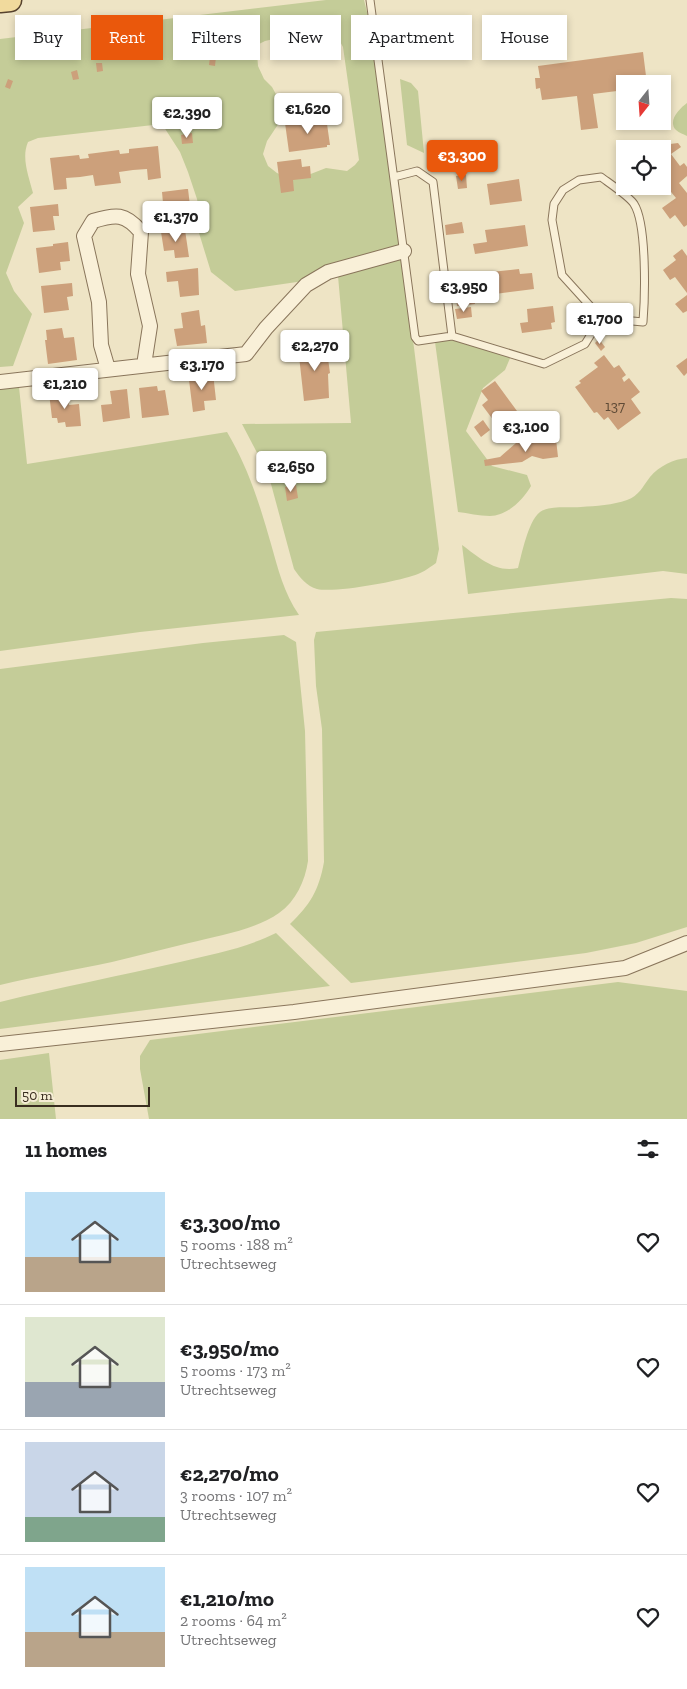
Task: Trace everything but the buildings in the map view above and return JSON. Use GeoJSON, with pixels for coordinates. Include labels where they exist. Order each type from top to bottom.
{"type":"FeatureCollection","features":[{"type":"Feature","properties":{"kind":"main road"},"geometry":{"type":"LineString","coordinates":[[0,1],[10,0]]}},
{"type":"Feature","properties":{"kind":"street"},"geometry":{"type":"LineString","coordinates":[[108,369],[101,345],[99,302],[84,236],[93,220],[111,215],[131,220],[141,232],[138,274],[150,326],[144,365]]}},
{"type":"Feature","properties":{"kind":"street"},"geometry":{"type":"LineString","coordinates":[[0,382],[246,354],[266,328],[306,285],[328,272],[404,251]]}},
{"type":"Feature","properties":{"kind":"street"},"geometry":{"type":"LineString","coordinates":[[0,1044],[294,1012],[625,968],[687,944]]}},
{"type":"Feature","properties":{"kind":"lane"},"geometry":{"type":"LineString","coordinates":[[370,0],[415,337],[418,341],[452,336],[544,364],[585,344],[601,318]]}},
{"type":"Feature","properties":{"kind":"lane"},"geometry":{"type":"LineString","coordinates":[[394,177],[417,171],[433,182],[452,336]]}},
{"type":"Feature","properties":{"kind":"lane"},"geometry":{"type":"LineString","coordinates":[[601,177],[634,203],[642,227],[645,305],[643,322],[601,318],[562,275],[552,220],[554,204],[563,190],[579,180],[601,177]]}},
{"type":"Feature","properties":{"kind":"green space"},"geometry":{"type":"Polygon","coordinates":[[[326,0],[364,0],[368,15],[351,15],[351,60],[375,60],[400,235],[439,549],[436,563],[419,574],[379,584],[337,590],[313,588],[294,569],[271,484],[264,466],[242,424],[351,423],[338,276],[235,291],[211,272],[199,233],[201,222],[197,199],[180,152],[162,124],[38,138],[28,142],[25,161],[33,193],[18,207],[24,223],[6,273],[14,291],[32,314],[13,366],[0,367],[0,39],[15,37],[15,60],[81,60],[81,29],[91,28],[91,60],[163,60],[163,20],[173,18],[173,60],[258,60],[264,79],[272,87],[278,98],[280,110],[279,123],[267,141],[263,154],[268,166],[277,173],[286,177],[303,177],[326,168],[347,171],[359,160],[341,43],[341,15],[270,15],[270,40],[260,44],[260,15],[201,15],[326,0]]]}},
{"type":"Feature","properties":{"kind":"green space"},"geometry":{"type":"Polygon","coordinates":[[[400,79],[411,83],[418,91],[424,153],[407,145],[400,79]]]}},
{"type":"Feature","properties":{"kind":"green space"},"geometry":{"type":"Polygon","coordinates":[[[687,103],[687,136],[676,130],[673,123],[678,111],[687,103]]]}},
{"type":"Feature","properties":{"kind":"green space"},"geometry":{"type":"Polygon","coordinates":[[[449,340],[470,341],[513,351],[505,370],[483,388],[466,431],[492,466],[527,475],[531,486],[524,497],[514,506],[496,515],[486,516],[458,512],[435,342],[449,340]]]}},
{"type":"Feature","properties":{"kind":"green space"},"geometry":{"type":"Polygon","coordinates":[[[0,384],[19,387],[27,464],[227,432],[253,486],[282,581],[299,615],[140,632],[0,651],[0,384]]]}},
{"type":"Feature","properties":{"kind":"green space"},"geometry":{"type":"Polygon","coordinates":[[[687,458],[687,574],[663,571],[468,594],[462,545],[495,566],[510,569],[518,568],[529,530],[540,512],[554,508],[598,506],[627,500],[638,493],[650,477],[662,466],[687,458]]]}},
{"type":"Feature","properties":{"kind":"green space"},"geometry":{"type":"Polygon","coordinates":[[[671,598],[687,599],[687,927],[636,943],[586,953],[351,983],[290,924],[313,896],[324,862],[322,729],[316,686],[314,640],[316,632],[671,598]]]}},
{"type":"Feature","properties":{"kind":"green space"},"geometry":{"type":"Polygon","coordinates":[[[284,635],[296,642],[305,731],[308,861],[305,876],[295,897],[285,908],[269,919],[236,932],[112,962],[0,985],[0,669],[203,643],[284,635]]]}},
{"type":"Feature","properties":{"kind":"green space"},"geometry":{"type":"Polygon","coordinates":[[[276,933],[330,986],[0,1029],[0,1002],[241,947],[276,933]]]}},
{"type":"Feature","properties":{"kind":"green space"},"geometry":{"type":"Polygon","coordinates":[[[618,982],[687,991],[687,1119],[149,1119],[140,1069],[140,1056],[150,1040],[618,982]]]}},
{"type":"Feature","properties":{"kind":"green space"},"geometry":{"type":"Polygon","coordinates":[[[49,1053],[56,1119],[0,1119],[0,1060],[49,1053]]]}}]}
